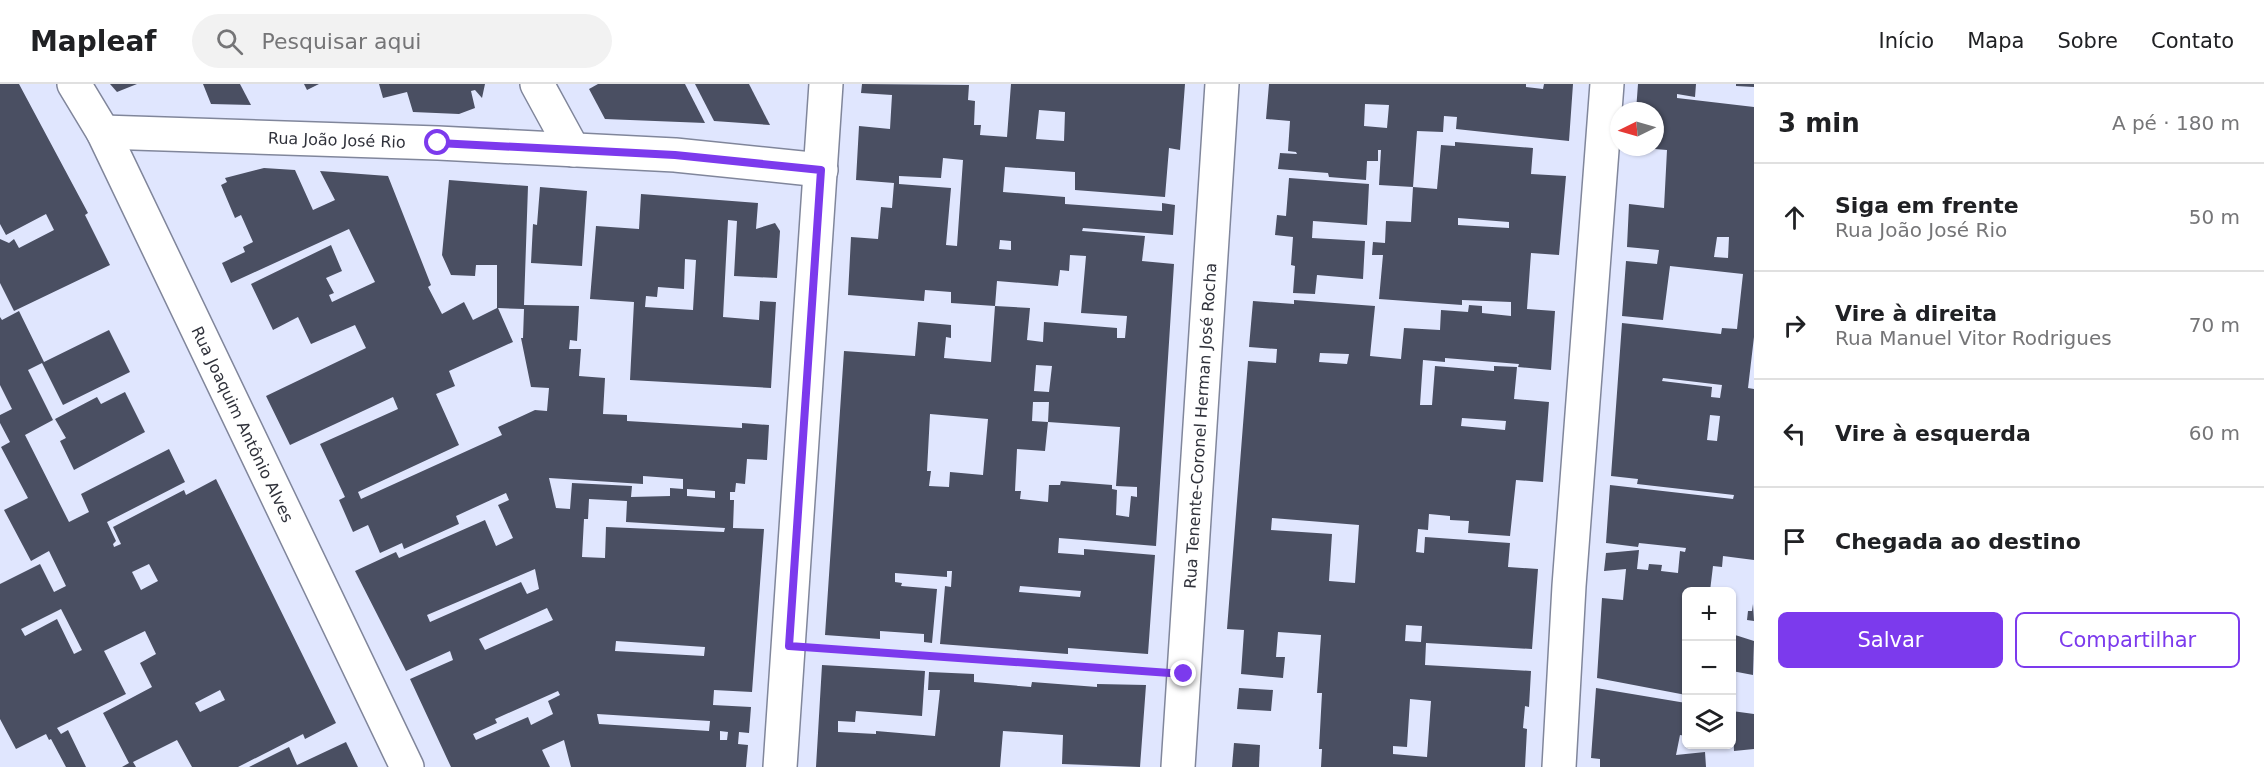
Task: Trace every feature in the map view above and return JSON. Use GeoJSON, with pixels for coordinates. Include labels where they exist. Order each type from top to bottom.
{"type":"FeatureCollection","features":[{"type":"Feature","properties":{"kind":"street","name":"Rua Joaquim Antônio Alves"},"geometry":{"type":"LineString","coordinates":[[74,84],[103,132],[407,767]]}},
{"type":"Feature","properties":{"kind":"street"},"geometry":{"type":"LineString","coordinates":[[537,84],[573,150]]}},
{"type":"Feature","properties":{"kind":"street"},"geometry":{"type":"LineString","coordinates":[[780,767],[826,84]]}},
{"type":"Feature","properties":{"kind":"street","name":"Rua Tenente-Coronel Herman José Rocha"},"geometry":{"type":"LineString","coordinates":[[1178,767],[1222,84]]}},
{"type":"Feature","properties":{"kind":"street"},"geometry":{"type":"LineString","coordinates":[[1559,767],[1569,586],[1607,84]]}},
{"type":"Feature","properties":{"kind":"street","name":"Rua João José Rio"},"geometry":{"type":"LineString","coordinates":[[103,132],[675,155],[821,170]]}},
{"type":"Feature","properties":{"kind":"path"},"geometry":{"type":"LineString","coordinates":[[789,646],[1184,674]]}},
{"type":"Feature","properties":{"kind":"building"},"geometry":{"type":"Polygon","coordinates":[[[0,84],[19,84],[88,213],[85,215],[110,265],[14,311],[0,283],[0,239],[9,243],[14,239],[19,248],[54,230],[46,214],[6,235],[0,224],[0,84]]]}},
{"type":"Feature","properties":{"kind":"building"},"geometry":{"type":"Polygon","coordinates":[[[110,84],[137,84],[117,92],[110,84]]]}},
{"type":"Feature","properties":{"kind":"building"},"geometry":{"type":"Polygon","coordinates":[[[203,84],[240,84],[251,105],[211,104],[203,84]]]}},
{"type":"Feature","properties":{"kind":"building"},"geometry":{"type":"Polygon","coordinates":[[[304,84],[319,84],[307,90],[304,84]]]}},
{"type":"Feature","properties":{"kind":"building"},"geometry":{"type":"Polygon","coordinates":[[[379,84],[485,84],[482,98],[475,90],[471,91],[475,108],[459,114],[413,112],[407,92],[383,98],[379,84]]]}},
{"type":"Feature","properties":{"kind":"building"},"geometry":{"type":"Polygon","coordinates":[[[598,84],[685,84],[705,123],[605,119],[589,89],[598,84]]]}},
{"type":"Feature","properties":{"kind":"building"},"geometry":{"type":"Polygon","coordinates":[[[695,84],[749,84],[770,125],[714,121],[695,84]]]}},
{"type":"Feature","properties":{"kind":"building"},"geometry":{"type":"Polygon","coordinates":[[[862,84],[969,85],[968,100],[975,101],[974,125],[981,125],[980,135],[1007,137],[1011,84],[1185,84],[1180,150],[1169,148],[1165,197],[1075,190],[1075,172],[1005,167],[1003,192],[1065,197],[1065,204],[1162,211],[1162,203],[1175,205],[1173,235],[1083,228],[1082,231],[1145,236],[1142,261],[1174,264],[1156,546],[1059,538],[1058,553],[1084,555],[1084,549],[1155,555],[1148,654],[1068,648],[1068,654],[940,644],[945,586],[951,587],[952,571],[947,571],[947,577],[895,573],[895,582],[902,583],[901,586],[937,589],[932,643],[924,642],[924,634],[880,631],[880,639],[825,635],[844,351],[915,356],[918,322],[951,325],[951,338],[946,337],[944,358],[991,362],[995,306],[951,303],[951,292],[925,290],[924,301],[848,295],[851,237],[878,239],[881,207],[892,208],[894,183],[856,180],[859,126],[890,129],[892,95],[861,93],[862,84]],[[1039,110],[1036,139],[1064,141],[1065,112],[1039,110]],[[943,158],[941,178],[899,176],[899,184],[951,188],[946,245],[957,246],[963,160],[943,158]],[[1000,240],[999,249],[1011,250],[1011,241],[1000,240]],[[1070,255],[1069,271],[1060,270],[1058,286],[997,281],[995,306],[1030,308],[1027,340],[1043,342],[1044,322],[1117,328],[1117,338],[1125,338],[1127,316],[1081,313],[1086,256],[1070,255]],[[1036,365],[1034,391],[1049,392],[1052,366],[1036,365]],[[1033,402],[1032,421],[1048,422],[1049,402],[1033,402]],[[930,414],[927,471],[931,471],[929,486],[949,487],[950,472],[983,475],[988,419],[930,414]],[[1048,422],[1045,451],[1017,449],[1015,491],[1021,491],[1020,499],[1048,502],[1049,485],[1060,485],[1061,481],[1112,485],[1112,489],[1117,490],[1116,515],[1129,517],[1131,496],[1137,497],[1137,487],[1116,486],[1120,427],[1048,422]],[[1020,586],[1019,592],[1080,597],[1081,591],[1020,586]]]}},
{"type":"Feature","properties":{"kind":"building"},"geometry":{"type":"Polygon","coordinates":[[[1269,84],[1526,84],[1526,87],[1543,89],[1544,84],[1573,84],[1569,141],[1456,129],[1457,117],[1444,116],[1443,132],[1417,131],[1413,187],[1379,185],[1381,150],[1378,150],[1378,161],[1367,161],[1366,180],[1329,177],[1328,173],[1278,169],[1280,153],[1297,154],[1288,151],[1290,121],[1266,119],[1269,84]],[[1365,104],[1364,126],[1387,128],[1389,105],[1365,104]]]}},
{"type":"Feature","properties":{"kind":"building"},"geometry":{"type":"Polygon","coordinates":[[[1638,84],[1696,84],[1695,97],[1677,94],[1677,98],[1754,107],[1754,337],[1748,388],[1754,389],[1754,560],[1723,556],[1722,567],[1713,566],[1710,587],[1682,587],[1682,694],[1597,678],[1602,598],[1623,600],[1626,569],[1604,571],[1606,553],[1639,550],[1637,569],[1648,570],[1649,564],[1662,565],[1661,571],[1678,573],[1680,551],[1685,552],[1686,548],[1639,543],[1638,547],[1606,543],[1610,485],[1733,499],[1734,495],[1637,484],[1638,479],[1611,476],[1622,323],[1721,334],[1722,328],[1737,329],[1743,274],[1670,266],[1663,320],[1622,316],[1626,261],[1657,264],[1659,250],[1627,247],[1629,204],[1664,208],[1667,150],[1664,150],[1664,102],[1637,102],[1638,84]],[[1717,237],[1714,257],[1728,258],[1729,237],[1717,237]],[[1663,378],[1662,381],[1712,387],[1711,397],[1720,398],[1722,385],[1663,378]],[[1710,415],[1707,440],[1717,441],[1720,416],[1710,415]]]}},
{"type":"Feature","properties":{"kind":"building"},"geometry":{"type":"Polygon","coordinates":[[[1736,84],[1754,84],[1754,87],[1736,86],[1736,84]]]}},
{"type":"Feature","properties":{"kind":"building"},"geometry":{"type":"Polygon","coordinates":[[[1455,142],[1533,148],[1531,174],[1566,176],[1559,255],[1531,253],[1527,309],[1555,311],[1551,370],[1518,367],[1519,364],[1445,358],[1445,362],[1423,360],[1420,405],[1432,405],[1435,366],[1494,371],[1494,366],[1517,367],[1514,399],[1549,402],[1543,482],[1516,480],[1510,536],[1468,533],[1469,521],[1450,520],[1450,516],[1429,514],[1428,530],[1418,529],[1416,552],[1424,553],[1425,537],[1510,543],[1508,567],[1538,569],[1532,649],[1426,643],[1425,665],[1531,671],[1529,707],[1525,706],[1523,728],[1527,729],[1525,767],[1321,767],[1322,749],[1319,749],[1322,693],[1317,693],[1321,635],[1278,632],[1276,657],[1285,657],[1283,678],[1241,674],[1244,630],[1227,629],[1248,361],[1276,363],[1277,349],[1249,347],[1253,301],[1294,304],[1294,300],[1375,306],[1370,356],[1401,359],[1404,328],[1440,330],[1441,310],[1468,312],[1469,305],[1482,306],[1482,313],[1511,316],[1511,302],[1462,300],[1462,305],[1379,299],[1383,255],[1372,255],[1373,242],[1385,243],[1386,221],[1411,222],[1413,187],[1437,189],[1441,145],[1455,146],[1455,142]],[[1458,218],[1458,225],[1509,228],[1509,222],[1458,218]],[[1320,353],[1319,362],[1347,364],[1349,354],[1320,353]],[[1462,418],[1461,426],[1505,430],[1506,421],[1462,418]],[[1272,518],[1271,530],[1332,534],[1329,581],[1355,583],[1359,525],[1272,518]],[[1406,625],[1405,641],[1421,642],[1422,626],[1406,625]],[[1410,699],[1407,747],[1393,746],[1393,754],[1427,757],[1431,701],[1410,699]]]}},
{"type":"Feature","properties":{"kind":"building"},"geometry":{"type":"Polygon","coordinates":[[[264,168],[295,170],[313,210],[335,200],[320,171],[388,176],[431,285],[428,287],[442,314],[464,302],[473,320],[497,308],[497,265],[476,265],[475,276],[451,275],[442,255],[449,180],[528,186],[524,305],[579,306],[577,341],[570,340],[569,349],[581,349],[579,376],[605,378],[603,414],[627,415],[627,421],[742,428],[742,423],[769,425],[767,460],[747,459],[745,484],[736,483],[735,492],[730,492],[730,500],[734,500],[733,528],[764,529],[752,692],[714,690],[713,705],[751,707],[749,733],[739,732],[738,744],[748,745],[746,767],[571,767],[564,740],[542,750],[550,767],[451,767],[410,679],[453,660],[450,651],[406,671],[355,571],[396,552],[399,558],[485,520],[496,546],[513,538],[498,505],[509,500],[506,493],[456,516],[459,524],[404,549],[402,543],[380,553],[368,525],[353,532],[339,500],[345,497],[320,444],[398,409],[393,397],[290,445],[266,396],[366,348],[355,325],[311,344],[298,317],[273,330],[251,284],[331,245],[342,271],[326,278],[334,293],[329,295],[332,302],[375,282],[349,229],[231,283],[222,263],[245,252],[243,247],[253,242],[241,215],[235,218],[221,185],[227,182],[225,178],[264,168]],[[498,308],[513,342],[449,371],[455,386],[436,394],[459,445],[358,492],[361,499],[502,435],[498,427],[535,410],[547,411],[549,388],[531,387],[521,338],[523,338],[524,309],[498,308]],[[643,476],[643,484],[549,478],[556,508],[570,509],[572,483],[632,486],[631,497],[670,496],[670,488],[683,489],[683,479],[643,476]],[[687,489],[687,496],[715,498],[715,491],[687,489]],[[589,499],[588,519],[584,519],[582,557],[605,558],[606,527],[724,532],[725,528],[626,522],[627,501],[589,499]],[[535,569],[427,615],[430,622],[521,582],[527,594],[539,589],[535,569]],[[547,608],[479,639],[485,650],[553,620],[547,608]],[[616,641],[615,651],[704,656],[705,647],[616,641]],[[558,691],[495,719],[497,723],[473,734],[476,740],[528,717],[531,725],[553,714],[548,701],[560,695],[558,691]],[[597,714],[599,724],[709,731],[710,721],[597,714]],[[720,731],[720,740],[727,740],[728,732],[720,731]]]}},
{"type":"Feature","properties":{"kind":"building"},"geometry":{"type":"Polygon","coordinates":[[[1289,178],[1369,184],[1367,225],[1313,221],[1312,238],[1365,241],[1363,279],[1317,275],[1315,294],[1293,293],[1295,266],[1291,265],[1293,237],[1275,235],[1277,215],[1286,216],[1289,178]]]}},
{"type":"Feature","properties":{"kind":"building"},"geometry":{"type":"Polygon","coordinates":[[[540,187],[587,191],[582,266],[531,263],[533,224],[537,225],[540,187]]]}},
{"type":"Feature","properties":{"kind":"building"},"geometry":{"type":"Polygon","coordinates":[[[641,194],[758,203],[756,229],[775,223],[780,231],[777,278],[734,276],[737,221],[728,220],[723,317],[759,320],[760,301],[776,302],[771,388],[630,380],[634,302],[590,299],[596,226],[639,229],[641,194]],[[685,259],[684,289],[658,287],[657,297],[646,296],[645,307],[693,310],[696,260],[685,259]]]}},
{"type":"Feature","properties":{"kind":"building"},"geometry":{"type":"Polygon","coordinates":[[[19,311],[44,362],[109,330],[130,372],[63,405],[42,363],[28,370],[53,420],[25,435],[69,522],[89,512],[81,494],[169,449],[185,482],[107,522],[116,541],[113,544],[114,547],[121,544],[113,527],[184,490],[186,495],[216,479],[336,723],[305,739],[303,734],[238,767],[192,767],[177,740],[133,762],[136,767],[122,767],[129,763],[103,713],[152,687],[140,663],[156,654],[145,631],[104,651],[126,694],[57,728],[61,734],[68,730],[86,767],[66,767],[46,734],[16,749],[0,719],[0,584],[40,564],[54,592],[66,586],[49,551],[31,561],[4,510],[28,498],[1,447],[10,442],[0,423],[0,415],[12,409],[0,385],[0,317],[2,320],[19,311]],[[149,564],[132,572],[141,590],[158,581],[149,564]],[[61,609],[21,629],[25,636],[57,619],[74,654],[82,650],[61,609]],[[220,690],[195,703],[200,712],[225,700],[220,690]]]}},
{"type":"Feature","properties":{"kind":"building"},"geometry":{"type":"Polygon","coordinates":[[[125,392],[145,432],[74,470],[60,441],[66,438],[55,419],[97,397],[101,404],[125,392]]]}},
{"type":"Feature","properties":{"kind":"building"},"geometry":{"type":"Polygon","coordinates":[[[1753,604],[1754,621],[1747,620],[1748,611],[1752,611],[1753,604]]]}},
{"type":"Feature","properties":{"kind":"building"},"geometry":{"type":"Polygon","coordinates":[[[1736,635],[1754,641],[1753,675],[1736,672],[1736,635]]]}},
{"type":"Feature","properties":{"kind":"building"},"geometry":{"type":"Polygon","coordinates":[[[822,665],[925,671],[922,716],[856,711],[855,722],[838,721],[838,732],[876,734],[876,731],[935,736],[940,690],[928,690],[929,672],[974,674],[974,682],[1031,687],[1032,682],[1097,687],[1097,684],[1146,685],[1140,767],[1062,764],[1063,735],[1003,731],[1000,767],[816,767],[822,665]]]}},
{"type":"Feature","properties":{"kind":"building"},"geometry":{"type":"Polygon","coordinates":[[[1239,688],[1273,690],[1271,711],[1237,709],[1239,688]]]}},
{"type":"Feature","properties":{"kind":"building"},"geometry":{"type":"Polygon","coordinates":[[[1596,688],[1682,702],[1682,735],[1680,735],[1676,755],[1705,752],[1706,767],[1600,767],[1600,759],[1591,758],[1596,688]]]}},
{"type":"Feature","properties":{"kind":"building"},"geometry":{"type":"Polygon","coordinates":[[[1736,712],[1754,714],[1754,749],[1734,751],[1736,749],[1736,712]]]}},
{"type":"Feature","properties":{"kind":"building"},"geometry":{"type":"Polygon","coordinates":[[[346,742],[358,767],[249,767],[289,747],[297,765],[346,742]]]}},
{"type":"Feature","properties":{"kind":"building"},"geometry":{"type":"Polygon","coordinates":[[[1234,743],[1260,745],[1259,767],[1232,767],[1234,743]]]}},
{"type":"Feature","properties":{"kind":"route"},"geometry":{"type":"LineString","coordinates":[[438,143],[675,155],[821,170],[789,646],[1184,674]]}}]}
